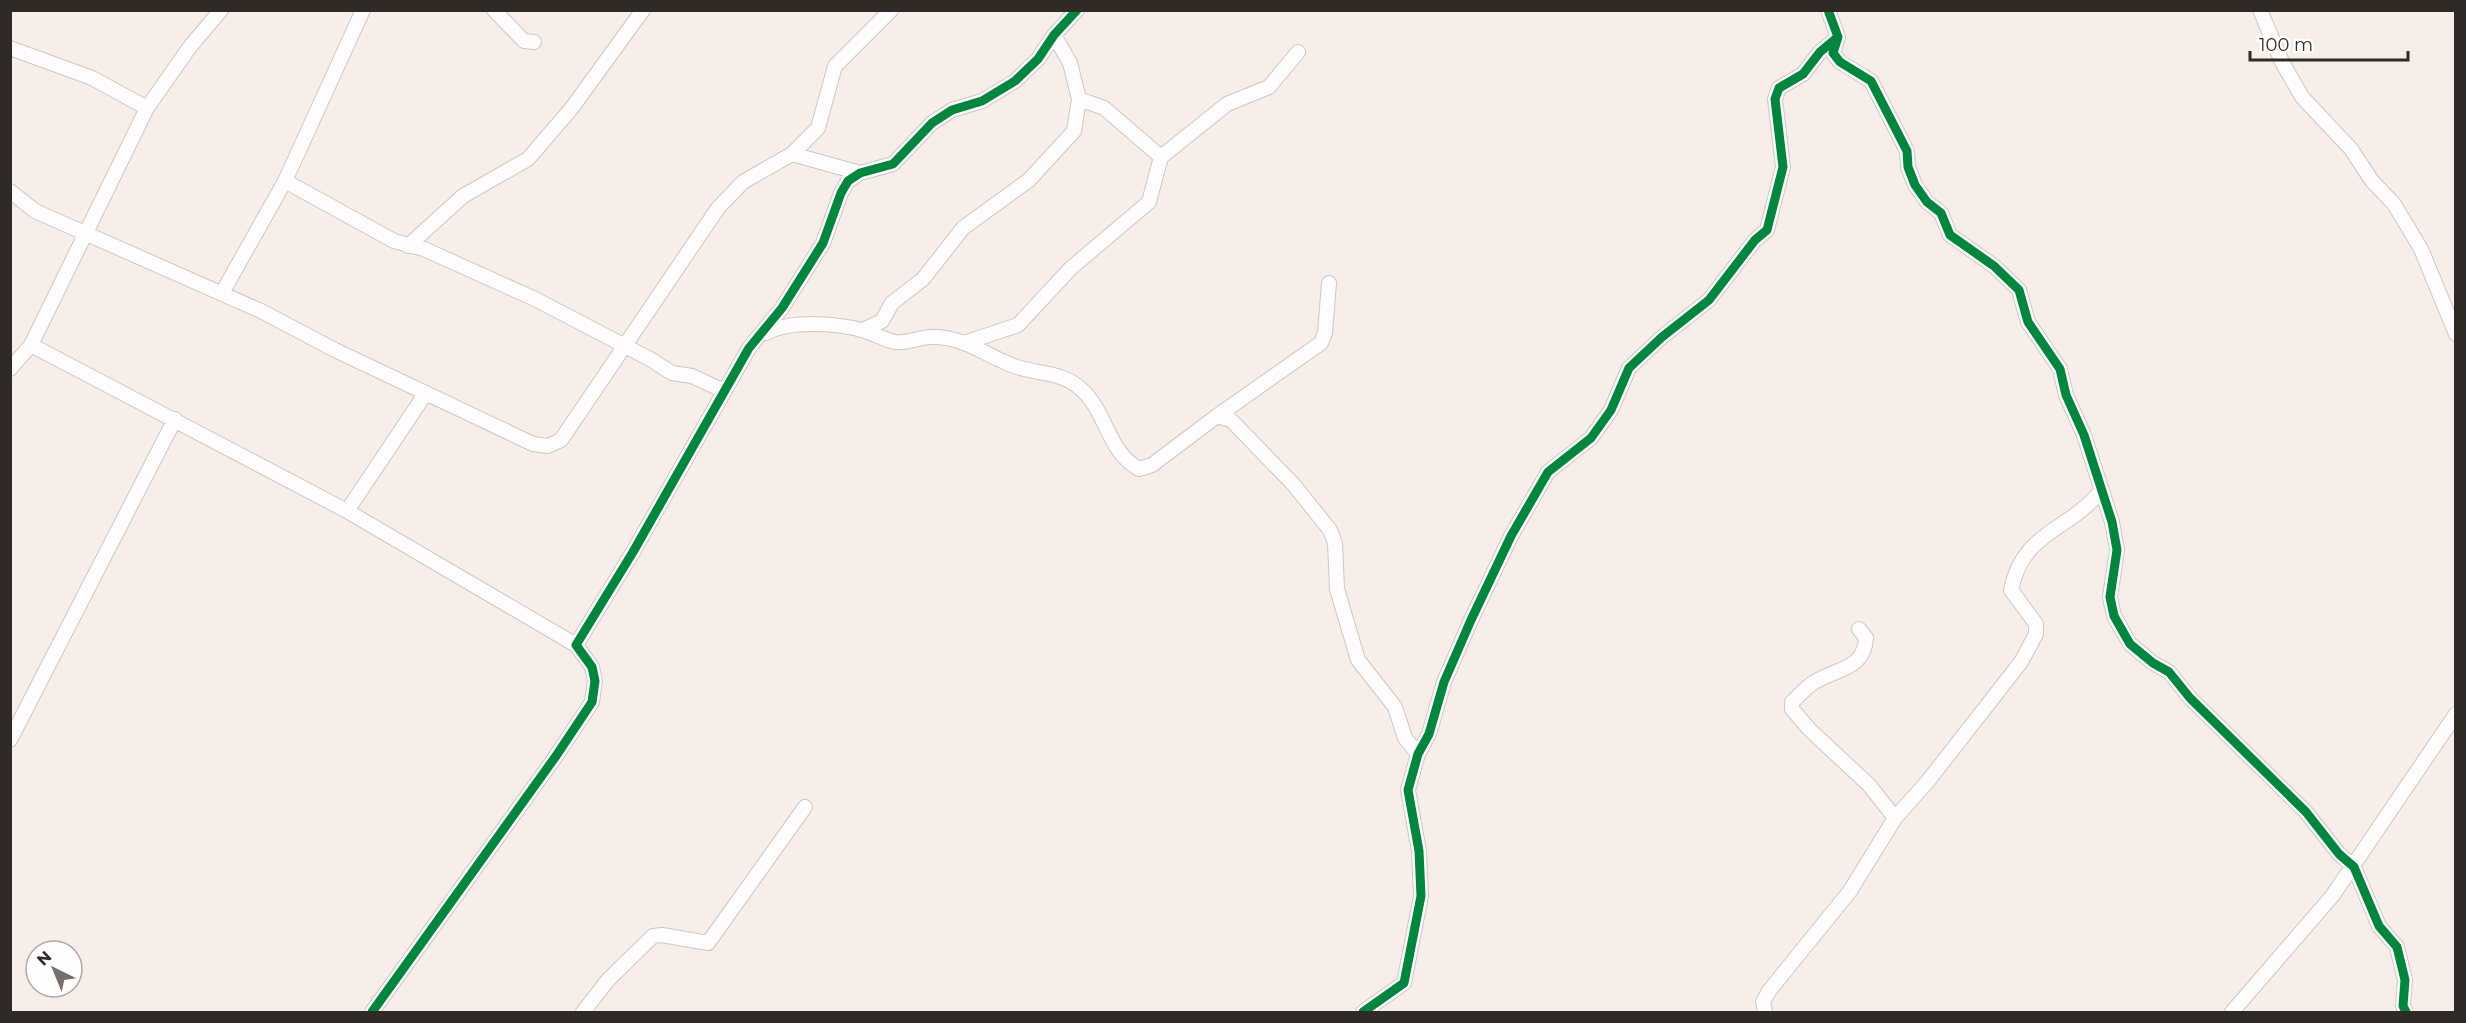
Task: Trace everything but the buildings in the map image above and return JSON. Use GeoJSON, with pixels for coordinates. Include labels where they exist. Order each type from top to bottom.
{"type":"FeatureCollection","features":[{"type":"Feature","properties":{"kind":"street"},"geometry":{"type":"LineString","coordinates":[[10,369],[31,345],[147,108],[189,48],[221,10]]}},
{"type":"Feature","properties":{"kind":"street"},"geometry":{"type":"LineString","coordinates":[[222,293],[285,181],[363,10]]}},
{"type":"Feature","properties":{"kind":"street"},"geometry":{"type":"LineString","coordinates":[[494,10],[524,41],[534,42]]}},
{"type":"Feature","properties":{"kind":"street"},"geometry":{"type":"LineString","coordinates":[[408,246],[463,196],[528,159],[571,109],[643,10]]}},
{"type":"Feature","properties":{"kind":"street"},"geometry":{"type":"LineString","coordinates":[[10,191],[35,211],[86,232],[183,278],[222,293],[533,444],[548,446],[561,440],[718,208],[743,182],[792,154],[818,128],[835,66],[891,10]]}},
{"type":"Feature","properties":{"kind":"street"},"geometry":{"type":"LineString","coordinates":[[576,645],[633,552],[749,348],[782,308],[823,243],[845,187],[860,173],[893,164],[932,123],[952,110],[982,101],[1015,81],[1038,59],[1054,35],[1077,10]]}},
{"type":"Feature","properties":{"kind":"street"},"geometry":{"type":"LineString","coordinates":[[1828,10],[1838,37],[1833,53],[1840,62],[1871,81],[1907,151],[1908,167],[1915,185],[1927,202],[1941,213],[1950,235],[1994,266],[2019,290],[2028,322],[2060,369],[2112,522],[2117,550],[2110,597],[2114,616],[2130,644],[2153,663],[2169,672],[2190,698],[2306,812],[2339,854],[2354,867],[2379,926],[2397,947],[2405,980],[2403,1006],[2406,1012]]}},
{"type":"Feature","properties":{"kind":"street"},"geometry":{"type":"LineString","coordinates":[[2260,10],[2282,62],[2302,97],[2351,149],[2372,181],[2394,204],[2421,249],[2456,334]]}},
{"type":"Feature","properties":{"kind":"street"},"geometry":{"type":"LineString","coordinates":[[863,330],[882,321],[892,303],[922,279],[963,228],[1029,180],[1074,131],[1079,99],[1070,63],[1054,35]]}},
{"type":"Feature","properties":{"kind":"street"},"geometry":{"type":"LineString","coordinates":[[1363,1012],[1404,983],[1409,948],[1418,924],[1421,896],[1419,851],[1408,790],[1418,754],[1429,734],[1444,682],[1511,536],[1548,472],[1590,438],[1611,410],[1629,368],[1662,337],[1709,300],[1755,240],[1767,230],[1783,167],[1774,99],[1779,88],[1803,74],[1820,52],[1838,37]]}},
{"type":"Feature","properties":{"kind":"street"},"geometry":{"type":"LineString","coordinates":[[10,48],[92,78],[147,108]]}},
{"type":"Feature","properties":{"kind":"street"},"geometry":{"type":"LineString","coordinates":[[967,342],[1018,325],[1071,268],[1149,202],[1161,157],[1227,104],[1269,87],[1298,52]]}},
{"type":"Feature","properties":{"kind":"street"},"geometry":{"type":"LineString","coordinates":[[1079,99],[1104,108],[1161,157]]}},
{"type":"Feature","properties":{"kind":"street"},"geometry":{"type":"LineString","coordinates":[[792,154],[860,173]]}},
{"type":"Feature","properties":{"kind":"street"},"geometry":{"type":"LineString","coordinates":[[285,181],[408,246],[424,249],[524,294],[672,373],[692,376],[724,391]]}},
{"type":"Feature","properties":{"kind":"street"},"geometry":{"type":"LineString","coordinates":[[760,336],[780,325],[822,325],[863,330],[896,342],[932,336],[967,342],[1016,367],[1060,376],[1080,387],[1097,406],[1116,448],[1128,462],[1138,468],[1152,465],[1321,343],[1325,333],[1329,283]]}},
{"type":"Feature","properties":{"kind":"street"},"geometry":{"type":"LineString","coordinates":[[31,345],[175,418],[347,511],[576,645],[592,667],[596,681],[592,702],[556,756],[372,1012]]}},
{"type":"Feature","properties":{"kind":"street"},"geometry":{"type":"LineString","coordinates":[[347,511],[426,393]]}},
{"type":"Feature","properties":{"kind":"street"},"geometry":{"type":"LineString","coordinates":[[1217,416],[1231,420],[1250,439],[1293,484],[1330,530],[1335,543],[1337,590],[1358,660],[1395,707],[1405,738],[1418,754]]}},
{"type":"Feature","properties":{"kind":"street"},"geometry":{"type":"LineString","coordinates":[[10,740],[175,418]]}},
{"type":"Feature","properties":{"kind":"street"},"geometry":{"type":"LineString","coordinates":[[1765,1012],[1763,1002],[1769,991],[1850,891],[1895,818],[1928,781],[2021,662],[2036,634],[2036,624],[2011,590],[2015,570],[2027,550],[2060,524],[2087,508],[2100,492]]}},
{"type":"Feature","properties":{"kind":"street"},"geometry":{"type":"LineString","coordinates":[[1859,629],[1866,638],[1860,659],[1846,670],[1813,683],[1792,702],[1792,709],[1809,729],[1869,785],[1895,818]]}},
{"type":"Feature","properties":{"kind":"street"},"geometry":{"type":"LineString","coordinates":[[2232,1012],[2354,867],[2456,714]]}},
{"type":"Feature","properties":{"kind":"street"},"geometry":{"type":"LineString","coordinates":[[583,1012],[608,980],[653,936],[662,935],[708,943],[805,807]]}},
{"type":"Feature","properties":{"kind":"cycle path"},"geometry":{"type":"LineString","coordinates":[[372,1012],[556,756],[592,702],[595,681],[592,667],[576,645],[633,552],[749,348],[782,308],[823,243],[841,193],[848,181],[860,173],[893,164],[932,123],[952,110],[982,101],[1015,81],[1038,59],[1054,35],[1077,10]]}},
{"type":"Feature","properties":{"kind":"cycle path"},"geometry":{"type":"LineString","coordinates":[[1828,10],[1838,37],[1833,53],[1840,62],[1871,81],[1907,151],[1908,167],[1915,185],[1927,202],[1941,213],[1950,235],[1994,266],[2019,290],[2028,322],[2060,369],[2066,395],[2084,435],[2112,522],[2117,550],[2110,597],[2114,616],[2130,644],[2153,663],[2169,672],[2190,698],[2306,812],[2339,854],[2354,867],[2379,926],[2397,947],[2405,980],[2403,1006],[2406,1012]]}},
{"type":"Feature","properties":{"kind":"cycle path"},"geometry":{"type":"LineString","coordinates":[[1363,1012],[1404,983],[1421,896],[1419,851],[1408,790],[1418,754],[1429,734],[1444,682],[1511,536],[1548,472],[1591,438],[1611,410],[1629,368],[1662,337],[1709,300],[1755,240],[1767,230],[1783,167],[1775,99],[1779,88],[1803,74],[1820,52],[1838,37]]}}]}
